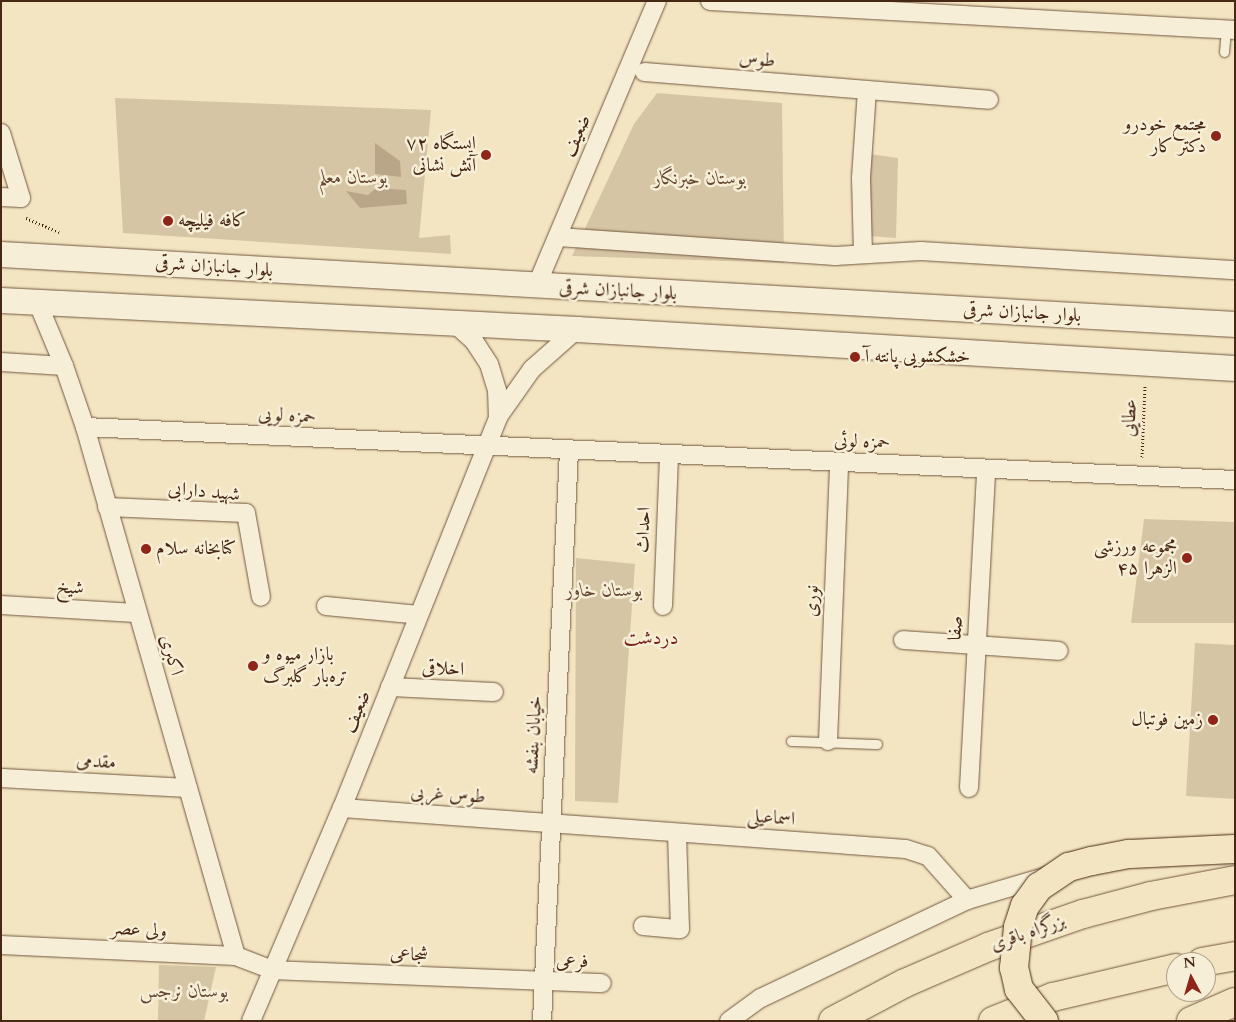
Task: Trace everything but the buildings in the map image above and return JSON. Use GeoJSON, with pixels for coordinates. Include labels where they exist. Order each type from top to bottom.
{"type":"FeatureCollection","features":[{"type":"Feature","properties":{"kind":"highway"},"geometry":{"type":"LineString","coordinates":[[1044,1021],[1019,989],[1014,968],[1018,927],[1025,906],[1039,888],[1069,867],[1092,861],[1129,854],[1235,849]]}},
{"type":"Feature","properties":{"kind":"highway","name":"بزرگراه باقری"},"geometry":{"type":"LineString","coordinates":[[833,1021],[905,983],[988,947],[1083,914],[1151,896],[1235,880]]}},
{"type":"Feature","properties":{"kind":"highway"},"geometry":{"type":"LineString","coordinates":[[1216,959],[1235,956]]}},
{"type":"Feature","properties":{"kind":"highway"},"geometry":{"type":"LineString","coordinates":[[993,1021],[1053,996],[1166,970]]}},
{"type":"Feature","properties":{"kind":"highway"},"geometry":{"type":"LineString","coordinates":[[1191,1021],[1235,1002]]}},
{"type":"Feature","properties":{"kind":"main road","name":"بلوار جانبازان شرقی"},"geometry":{"type":"LineString","coordinates":[[1,254],[536,287],[1235,324]]}},
{"type":"Feature","properties":{"kind":"main road"},"geometry":{"type":"LineString","coordinates":[[1,300],[454,322],[1235,368]]}},
{"type":"Feature","properties":{"kind":"street","name":"ضعیف"},"geometry":{"type":"LineString","coordinates":[[536,287],[657,1]]}},
{"type":"Feature","properties":{"kind":"street"},"geometry":{"type":"LineString","coordinates":[[710,1],[1230,29]]}},
{"type":"Feature","properties":{"kind":"street","name":"طوس"},"geometry":{"type":"LineString","coordinates":[[644,72],[989,100]]}},
{"type":"Feature","properties":{"kind":"street"},"geometry":{"type":"LineString","coordinates":[[863,254],[860,178],[867,90]]}},
{"type":"Feature","properties":{"kind":"street"},"geometry":{"type":"LineString","coordinates":[[1,133],[21,198],[1,197]]}},
{"type":"Feature","properties":{"kind":"street"},"geometry":{"type":"LineString","coordinates":[[558,237],[680,247],[835,256],[921,250],[1205,262],[1235,270]]}},
{"type":"Feature","properties":{"kind":"street","name":"اکبری"},"geometry":{"type":"LineString","coordinates":[[36,301],[64,366],[85,427],[136,613],[236,956]]}},
{"type":"Feature","properties":{"kind":"street"},"geometry":{"type":"LineString","coordinates":[[454,322],[474,341],[489,364],[497,390],[498,418]]}},
{"type":"Feature","properties":{"kind":"street"},"geometry":{"type":"LineString","coordinates":[[498,418],[532,369],[577,329]]}},
{"type":"Feature","properties":{"kind":"street"},"geometry":{"type":"LineString","coordinates":[[1,362],[64,366]]}},
{"type":"Feature","properties":{"kind":"street","name":"ضعیف"},"geometry":{"type":"LineString","coordinates":[[251,1021],[342,808],[498,418]]}},
{"type":"Feature","properties":{"kind":"street","name":"حمزه لویی"},"geometry":{"type":"LineString","coordinates":[[85,427],[487,447]]}},
{"type":"Feature","properties":{"kind":"street","name":"حمزه لوئی"},"geometry":{"type":"LineString","coordinates":[[487,447],[1235,480]]}},
{"type":"Feature","properties":{"kind":"street","name":"خیابان بنفشه"},"geometry":{"type":"LineString","coordinates":[[542,1021],[542,983],[568,451]]}},
{"type":"Feature","properties":{"kind":"street","name":"احداث"},"geometry":{"type":"LineString","coordinates":[[663,606],[668,455]]}},
{"type":"Feature","properties":{"kind":"street","name":"نوری"},"geometry":{"type":"LineString","coordinates":[[828,741],[839,463]]}},
{"type":"Feature","properties":{"kind":"street","name":"صفا"},"geometry":{"type":"LineString","coordinates":[[969,788],[986,469]]}},
{"type":"Feature","properties":{"kind":"street","name":"شهید دارابی"},"geometry":{"type":"LineString","coordinates":[[107,507],[246,513],[261,597]]}},
{"type":"Feature","properties":{"kind":"street","name":"شیخ"},"geometry":{"type":"LineString","coordinates":[[1,605],[136,613]]}},
{"type":"Feature","properties":{"kind":"street"},"geometry":{"type":"LineString","coordinates":[[326,606],[419,615]]}},
{"type":"Feature","properties":{"kind":"street"},"geometry":{"type":"LineString","coordinates":[[904,640],[976,643],[1059,651]]}},
{"type":"Feature","properties":{"kind":"street","name":"اخلاقی"},"geometry":{"type":"LineString","coordinates":[[390,687],[494,692]]}},
{"type":"Feature","properties":{"kind":"street","name":"مقدمی"},"geometry":{"type":"LineString","coordinates":[[1,778],[188,788]]}},
{"type":"Feature","properties":{"kind":"street","name":"طوس غربی"},"geometry":{"type":"LineString","coordinates":[[342,808],[551,824]]}},
{"type":"Feature","properties":{"kind":"street","name":"اسماعیلی"},"geometry":{"type":"LineString","coordinates":[[551,824],[906,849],[928,856],[967,900]]}},
{"type":"Feature","properties":{"kind":"street"},"geometry":{"type":"LineString","coordinates":[[643,926],[680,928],[677,833]]}},
{"type":"Feature","properties":{"kind":"street"},"geometry":{"type":"LineString","coordinates":[[729,1021],[761,998],[967,900],[1115,855]]}},
{"type":"Feature","properties":{"kind":"street","name":"ولی عصر"},"geometry":{"type":"LineString","coordinates":[[1,945],[236,956],[273,970]]}},
{"type":"Feature","properties":{"kind":"street","name":"شجاعی"},"geometry":{"type":"LineString","coordinates":[[273,970],[542,983]]}},
{"type":"Feature","properties":{"kind":"street","name":"فرعی"},"geometry":{"type":"LineString","coordinates":[[542,983],[602,984]]}},
{"type":"Feature","properties":{"kind":"lane"},"geometry":{"type":"LineString","coordinates":[[1224,52],[1230,29]]}},
{"type":"Feature","properties":{"kind":"lane"},"geometry":{"type":"LineString","coordinates":[[791,741],[877,744]]}},
{"type":"Feature","properties":{"kind":"path","name":"عطایی"},"geometry":{"type":"LineString","coordinates":[[1141,476],[1147,363]]}},
{"type":"Feature","properties":{"kind":"green space","name":"بوستان خبرنگار"},"geometry":{"type":"Polygon","coordinates":[[[657,93],[782,103],[784,263],[572,256],[634,124],[657,93]]]}},
{"type":"Feature","properties":{"kind":"green space","name":"بوستان معلم"},"geometry":{"type":"Polygon","coordinates":[[[115,98],[431,110],[419,238],[450,235],[451,254],[123,233],[115,98]]]}},
{"type":"Feature","properties":{"kind":"green space"},"geometry":{"type":"Polygon","coordinates":[[[869,154],[898,158],[896,238],[869,236],[869,154]]]}},
{"type":"Feature","properties":{"kind":"green space","name":"مجموعه ورزشی الزهرا ۴۵"},"geometry":{"type":"Polygon","coordinates":[[[1144,519],[1235,522],[1235,623],[1131,623],[1144,519]]]}},
{"type":"Feature","properties":{"kind":"green space","name":"بوستان خاور"},"geometry":{"type":"Polygon","coordinates":[[[576,558],[635,564],[618,803],[575,801],[576,558]]]}},
{"type":"Feature","properties":{"kind":"green space","name":"زمین فوتبال"},"geometry":{"type":"Polygon","coordinates":[[[1195,643],[1235,645],[1235,799],[1186,796],[1195,643]]]}},
{"type":"Feature","properties":{"kind":"green space","name":"بوستان نرجس"},"geometry":{"type":"Polygon","coordinates":[[[159,965],[216,967],[204,1021],[158,1021],[159,965]]]}},
{"type":"Feature","properties":{"kind":"shaded area"},"geometry":{"type":"Polygon","coordinates":[[[375,143],[400,161],[401,177],[375,174],[375,143]]]}},
{"type":"Feature","properties":{"kind":"shaded area"},"geometry":{"type":"Polygon","coordinates":[[[376,188],[406,190],[407,204],[360,208],[346,191],[368,195],[376,188]]]}},
{"type":"Feature","properties":{"kind":"place","name":"مجتمع خودرو دکتر کار"},"geometry":{"type":"Point","coordinates":[1216,136]}},
{"type":"Feature","properties":{"kind":"place","name":"ایستگاه ۷۲ آتش نشانی"},"geometry":{"type":"Point","coordinates":[486,155]}},
{"type":"Feature","properties":{"kind":"place","name":"کافه فیلیچه"},"geometry":{"type":"Point","coordinates":[168,221]}},
{"type":"Feature","properties":{"kind":"place","name":"خشکشویی پانته آ"},"geometry":{"type":"Point","coordinates":[855,357]}},
{"type":"Feature","properties":{"kind":"place","name":"کتابخانه سلام"},"geometry":{"type":"Point","coordinates":[146,549]}},
{"type":"Feature","properties":{"kind":"place","name":"مجموعه ورزشی الزهرا ۴۵"},"geometry":{"type":"Point","coordinates":[1187,558]}},
{"type":"Feature","properties":{"kind":"place","name":"بازار میوه و تره‌بار گلبرگ"},"geometry":{"type":"Point","coordinates":[253,666]}},
{"type":"Feature","properties":{"kind":"place","name":"زمین فوتبال"},"geometry":{"type":"Point","coordinates":[1213,720]}},
{"type":"Feature","properties":{"kind":"district","name":"دردشت"},"geometry":{"type":"Point","coordinates":[651,637]}}]}
